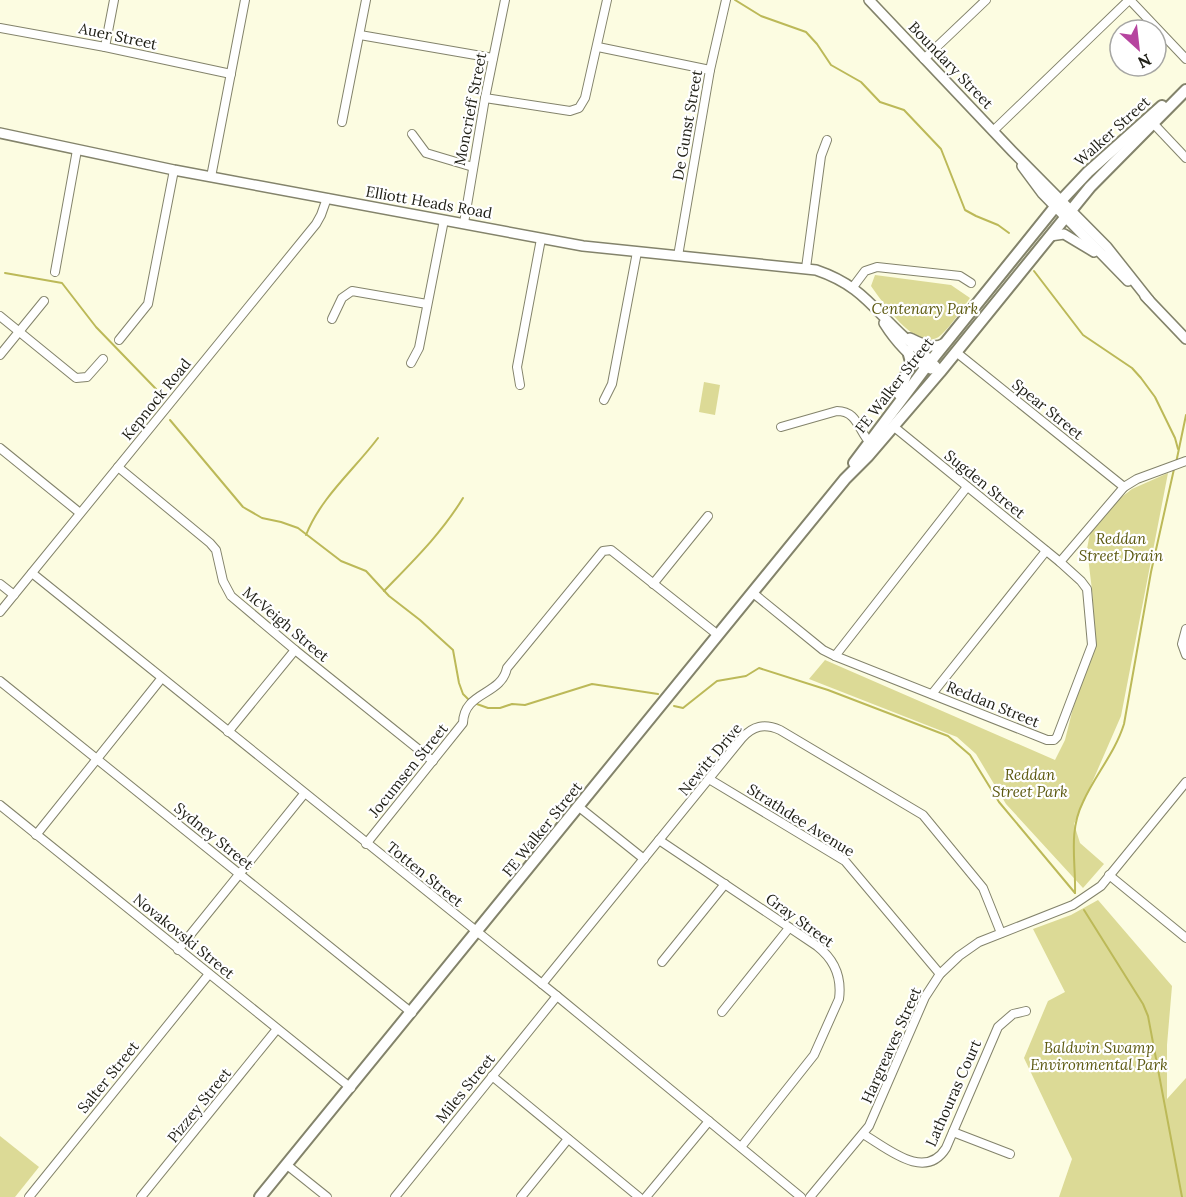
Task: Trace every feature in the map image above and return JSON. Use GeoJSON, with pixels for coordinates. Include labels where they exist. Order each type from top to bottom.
{"type":"FeatureCollection","features":[{"type":"Feature","properties":{"kind":"main road","name":"Walker Street"},"geometry":{"type":"LineString","coordinates":[[1058,203],[1088,172],[1186,88]]}},
{"type":"Feature","properties":{"kind":"main road","name":"Walker Street"},"geometry":{"type":"LineString","coordinates":[[1069,213],[1150,121]]}},
{"type":"Feature","properties":{"kind":"main road","name":"FE Walker Street"},"geometry":{"type":"LineString","coordinates":[[872,444],[879,428],[1058,203]]}},
{"type":"Feature","properties":{"kind":"main road","name":"FE Walker Street"},"geometry":{"type":"LineString","coordinates":[[260,1197],[412,1013],[872,444],[892,426],[939,372],[1069,213]]}},
{"type":"Feature","properties":{"kind":"main road"},"geometry":{"type":"LineString","coordinates":[[879,428],[906,379],[911,362],[908,351]]}},
{"type":"Feature","properties":{"kind":"street"},"geometry":{"type":"LineString","coordinates":[[105,47],[114,0]]}},
{"type":"Feature","properties":{"kind":"street"},"geometry":{"type":"LineString","coordinates":[[211,177],[245,0]]}},
{"type":"Feature","properties":{"kind":"street"},"geometry":{"type":"LineString","coordinates":[[342,122],[366,0]]}},
{"type":"Feature","properties":{"kind":"street","name":"Moncrieff Street"},"geometry":{"type":"LineString","coordinates":[[464,223],[485,98],[505,0]]}},
{"type":"Feature","properties":{"kind":"street"},"geometry":{"type":"LineString","coordinates":[[485,98],[570,111],[579,108],[585,98],[607,0]]}},
{"type":"Feature","properties":{"kind":"street","name":"Boundary Street"},"geometry":{"type":"LineString","coordinates":[[869,0],[1058,203],[1107,247],[1149,300]]}},
{"type":"Feature","properties":{"kind":"street"},"geometry":{"type":"LineString","coordinates":[[924,59],[986,0]]}},
{"type":"Feature","properties":{"kind":"street"},"geometry":{"type":"LineString","coordinates":[[993,131],[1129,0],[1186,59]]}},
{"type":"Feature","properties":{"kind":"street","name":"De Gunst Street"},"geometry":{"type":"LineString","coordinates":[[678,256],[710,70],[726,1]]}},
{"type":"Feature","properties":{"kind":"street","name":"Auer Street"},"geometry":{"type":"LineString","coordinates":[[0,28],[105,47],[231,74]]}},
{"type":"Feature","properties":{"kind":"street"},"geometry":{"type":"LineString","coordinates":[[360,35],[493,58]]}},
{"type":"Feature","properties":{"kind":"street"},"geometry":{"type":"LineString","coordinates":[[598,47],[710,70]]}},
{"type":"Feature","properties":{"kind":"street"},"geometry":{"type":"LineString","coordinates":[[1150,121],[1186,158]]}},
{"type":"Feature","properties":{"kind":"street","name":"Elliott Heads Road"},"geometry":{"type":"LineString","coordinates":[[0,134],[174,170],[541,239],[637,252],[806,268],[834,276],[853,287],[929,364]]}},
{"type":"Feature","properties":{"kind":"street"},"geometry":{"type":"LineString","coordinates":[[412,134],[426,153],[473,166]]}},
{"type":"Feature","properties":{"kind":"street"},"geometry":{"type":"LineString","coordinates":[[806,268],[822,156],[827,140]]}},
{"type":"Feature","properties":{"kind":"street"},"geometry":{"type":"LineString","coordinates":[[55,272],[77,150]]}},
{"type":"Feature","properties":{"kind":"street"},"geometry":{"type":"LineString","coordinates":[[119,340],[148,304],[174,170]]}},
{"type":"Feature","properties":{"kind":"street","name":"Kepnock Road"},"geometry":{"type":"LineString","coordinates":[[0,612],[316,224],[327,198]]}},
{"type":"Feature","properties":{"kind":"street","name":"Boundary Street"},"geometry":{"type":"LineString","coordinates":[[1069,213],[1113,266],[1186,339]]}},
{"type":"Feature","properties":{"kind":"street"},"geometry":{"type":"LineString","coordinates":[[411,363],[419,348],[444,220]]}},
{"type":"Feature","properties":{"kind":"street"},"geometry":{"type":"LineString","coordinates":[[1050,236],[1060,233],[1070,236],[1113,266]]}},
{"type":"Feature","properties":{"kind":"street"},"geometry":{"type":"LineString","coordinates":[[520,385],[517,367],[541,239]]}},
{"type":"Feature","properties":{"kind":"street"},"geometry":{"type":"LineString","coordinates":[[604,400],[612,384],[637,252]]}},
{"type":"Feature","properties":{"kind":"street"},"geometry":{"type":"LineString","coordinates":[[853,287],[865,271],[878,267],[960,276],[971,283]]}},
{"type":"Feature","properties":{"kind":"street"},"geometry":{"type":"LineString","coordinates":[[332,319],[342,297],[352,291],[427,304]]}},
{"type":"Feature","properties":{"kind":"street"},"geometry":{"type":"LineString","coordinates":[[0,355],[45,301]]}},
{"type":"Feature","properties":{"kind":"street","name":"Elliott Heads Road"},"geometry":{"type":"LineString","coordinates":[[875,308],[891,334],[908,351],[939,372]]}},
{"type":"Feature","properties":{"kind":"street"},"geometry":{"type":"LineString","coordinates":[[0,316],[73,376],[84,381],[103,359]]}},
{"type":"Feature","properties":{"kind":"street"},"geometry":{"type":"LineString","coordinates":[[898,331],[930,346],[945,343]]}},
{"type":"Feature","properties":{"kind":"street","name":"Spear Street"},"geometry":{"type":"LineString","coordinates":[[956,352],[1124,486]]}},
{"type":"Feature","properties":{"kind":"street"},"geometry":{"type":"LineString","coordinates":[[781,427],[837,411],[846,411],[854,418],[872,444]]}},
{"type":"Feature","properties":{"kind":"street","name":"Sugden Street"},"geometry":{"type":"LineString","coordinates":[[892,426],[1060,562]]}},
{"type":"Feature","properties":{"kind":"street"},"geometry":{"type":"LineString","coordinates":[[0,448],[80,513]]}},
{"type":"Feature","properties":{"kind":"street"},"geometry":{"type":"LineString","coordinates":[[1060,562],[1124,486],[1183,462]]}},
{"type":"Feature","properties":{"kind":"street","name":"McVeigh Street"},"geometry":{"type":"LineString","coordinates":[[118,467],[210,543],[217,552],[223,580],[231,596],[433,761]]}},
{"type":"Feature","properties":{"kind":"street"},"geometry":{"type":"LineString","coordinates":[[836,656],[967,487]]}},
{"type":"Feature","properties":{"kind":"street"},"geometry":{"type":"LineString","coordinates":[[708,516],[653,584],[718,635]]}},
{"type":"Feature","properties":{"kind":"street","name":"Jocumsen Street"},"geometry":{"type":"LineString","coordinates":[[366,844],[463,723],[466,709],[480,695],[495,688],[504,678],[507,668],[600,553],[611,550],[653,584]]}},
{"type":"Feature","properties":{"kind":"street"},"geometry":{"type":"LineString","coordinates":[[932,694],[1046,551]]}},
{"type":"Feature","properties":{"kind":"street","name":"Reddan Street"},"geometry":{"type":"LineString","coordinates":[[753,593],[823,650],[1047,740],[1054,740],[1086,661],[1092,640],[1087,589],[1060,562]]}},
{"type":"Feature","properties":{"kind":"street","name":"Totten Street"},"geometry":{"type":"LineString","coordinates":[[32,573],[557,996],[801,1197]]}},
{"type":"Feature","properties":{"kind":"street"},"geometry":{"type":"LineString","coordinates":[[0,584],[14,595]]}},
{"type":"Feature","properties":{"kind":"street"},"geometry":{"type":"LineString","coordinates":[[1186,629],[1182,644],[1186,655]]}},
{"type":"Feature","properties":{"kind":"street"},"geometry":{"type":"LineString","coordinates":[[228,732],[295,650]]}},
{"type":"Feature","properties":{"kind":"street"},"geometry":{"type":"LineString","coordinates":[[36,835],[161,679]]}},
{"type":"Feature","properties":{"kind":"street","name":"Sydney Street"},"geometry":{"type":"LineString","coordinates":[[0,681],[412,1013]]}},
{"type":"Feature","properties":{"kind":"street","name":"Newitt Drive"},"geometry":{"type":"LineString","coordinates":[[542,984],[747,732],[760,726],[780,729],[923,815],[983,888],[1000,933]]}},
{"type":"Feature","properties":{"kind":"street","name":"Strathdee Avenue"},"geometry":{"type":"LineString","coordinates":[[709,779],[845,861],[940,974]]}},
{"type":"Feature","properties":{"kind":"street","name":"Hargreaves Street"},"geometry":{"type":"LineString","coordinates":[[810,1197],[863,1134],[875,1115],[925,997],[940,974],[968,949],[1000,933],[1067,908],[1092,893],[1186,782]]}},
{"type":"Feature","properties":{"kind":"street"},"geometry":{"type":"LineString","coordinates":[[178,950],[304,794]]}},
{"type":"Feature","properties":{"kind":"street","name":"Novakovski Street"},"geometry":{"type":"LineString","coordinates":[[0,805],[351,1088]]}},
{"type":"Feature","properties":{"kind":"street"},"geometry":{"type":"LineString","coordinates":[[579,807],[644,859]]}},
{"type":"Feature","properties":{"kind":"street","name":"Gray Street"},"geometry":{"type":"LineString","coordinates":[[659,840],[818,946],[833,962],[840,982],[839,999],[814,1055],[741,1147]]}},
{"type":"Feature","properties":{"kind":"street"},"geometry":{"type":"LineString","coordinates":[[1109,875],[1186,938]]}},
{"type":"Feature","properties":{"kind":"street"},"geometry":{"type":"LineString","coordinates":[[662,962],[725,884]]}},
{"type":"Feature","properties":{"kind":"street"},"geometry":{"type":"LineString","coordinates":[[722,1012],[789,928]]}},
{"type":"Feature","properties":{"kind":"street","name":"Salter Street"},"geometry":{"type":"LineString","coordinates":[[29,1197],[209,974]]}},
{"type":"Feature","properties":{"kind":"street","name":"Miles Street"},"geometry":{"type":"LineString","coordinates":[[395,1197],[557,996]]}},
{"type":"Feature","properties":{"kind":"street","name":"Lathouras Court"},"geometry":{"type":"LineString","coordinates":[[863,1134],[905,1159],[918,1163],[930,1162],[939,1157],[946,1148],[998,1028],[1013,1014],[1026,1011]]}},
{"type":"Feature","properties":{"kind":"street","name":"Pizzey Street"},"geometry":{"type":"LineString","coordinates":[[141,1197],[277,1029]]}},
{"type":"Feature","properties":{"kind":"street"},"geometry":{"type":"LineString","coordinates":[[492,1076],[639,1197]]}},
{"type":"Feature","properties":{"kind":"street"},"geometry":{"type":"LineString","coordinates":[[646,1197],[708,1121]]}},
{"type":"Feature","properties":{"kind":"street"},"geometry":{"type":"LineString","coordinates":[[953,1132],[1010,1154]]}},
{"type":"Feature","properties":{"kind":"street"},"geometry":{"type":"LineString","coordinates":[[521,1197],[568,1139]]}},
{"type":"Feature","properties":{"kind":"street"},"geometry":{"type":"LineString","coordinates":[[287,1165],[327,1197]]}},
{"type":"Feature","properties":{"kind":"green space","name":"Centenary Park"},"geometry":{"type":"Polygon","coordinates":[[[875,275],[951,285],[970,298],[941,335],[932,340],[922,338],[912,333],[883,303],[871,286],[875,275]]]}},
{"type":"Feature","properties":{"kind":"green space"},"geometry":{"type":"Polygon","coordinates":[[[704,382],[720,385],[715,415],[699,412],[704,382]]]}},
{"type":"Feature","properties":{"kind":"green space"},"geometry":{"type":"Polygon","coordinates":[[[1168,473],[1121,716],[1074,824],[1080,843],[1104,864],[1083,888],[1006,804],[976,754],[957,737],[809,679],[825,660],[1055,760],[1065,740],[1073,708],[1096,644],[1087,549],[1090,533],[1119,499],[1132,489],[1168,473]]]}},
{"type":"Feature","properties":{"kind":"green space","name":"Baldwin Swamp Environmental Park"},"geometry":{"type":"Polygon","coordinates":[[[1098,900],[1172,986],[1167,1045],[1167,1099],[1186,1078],[1186,1197],[1059,1197],[1072,1159],[1024,1058],[1048,1001],[1065,992],[1033,929],[1071,915],[1098,900]]]}},
{"type":"Feature","properties":{"kind":"green space"},"geometry":{"type":"Polygon","coordinates":[[[0,1136],[39,1167],[15,1197],[0,1197],[0,1136]]]}},
{"type":"Feature","properties":{"kind":"waterway"},"geometry":{"type":"LineString","coordinates":[[735,0],[761,16],[806,32],[831,65],[861,82],[880,102],[904,110],[941,149],[965,210],[998,225],[1009,233]]}},
{"type":"Feature","properties":{"kind":"waterway"},"geometry":{"type":"LineString","coordinates":[[1034,271],[1083,335],[1132,368],[1141,378],[1155,397],[1178,449]]}},
{"type":"Feature","properties":{"kind":"waterway"},"geometry":{"type":"LineString","coordinates":[[5,273],[62,283],[96,327],[156,389]]}},
{"type":"Feature","properties":{"kind":"waterway"},"geometry":{"type":"LineString","coordinates":[[1176,463],[1186,415]]}},
{"type":"Feature","properties":{"kind":"waterway"},"geometry":{"type":"LineString","coordinates":[[170,420],[243,507],[262,518],[298,528],[341,561],[366,571],[389,596],[453,650],[459,683],[463,694],[470,701]]}},
{"type":"Feature","properties":{"kind":"waterway"},"geometry":{"type":"LineString","coordinates":[[306,535],[320,508],[378,438]]}},
{"type":"Feature","properties":{"kind":"waterway"},"geometry":{"type":"LineString","coordinates":[[1075,893],[1074,836],[1078,813],[1124,724],[1151,572],[1174,469]]}},
{"type":"Feature","properties":{"kind":"waterway"},"geometry":{"type":"LineString","coordinates":[[384,591],[436,535],[463,498]]}},
{"type":"Feature","properties":{"kind":"waterway"},"geometry":{"type":"LineString","coordinates":[[674,706],[683,708],[717,681],[746,676],[759,668],[828,690],[948,736],[970,755],[999,802],[1075,893]]}},
{"type":"Feature","properties":{"kind":"waterway"},"geometry":{"type":"LineString","coordinates":[[474,703],[488,708],[500,708],[512,704],[525,705],[592,684],[658,694]]}},
{"type":"Feature","properties":{"kind":"waterway"},"geometry":{"type":"LineString","coordinates":[[1084,910],[1143,1004],[1148,1016],[1182,1197]]}},
{"type":"Feature","properties":{"kind":"park label","name":"Reddan Street Drain"},"geometry":{"type":"Point","coordinates":[1121,546]}},
{"type":"Feature","properties":{"kind":"park label","name":"Reddan Street Park"},"geometry":{"type":"Point","coordinates":[1030,782]}}]}
